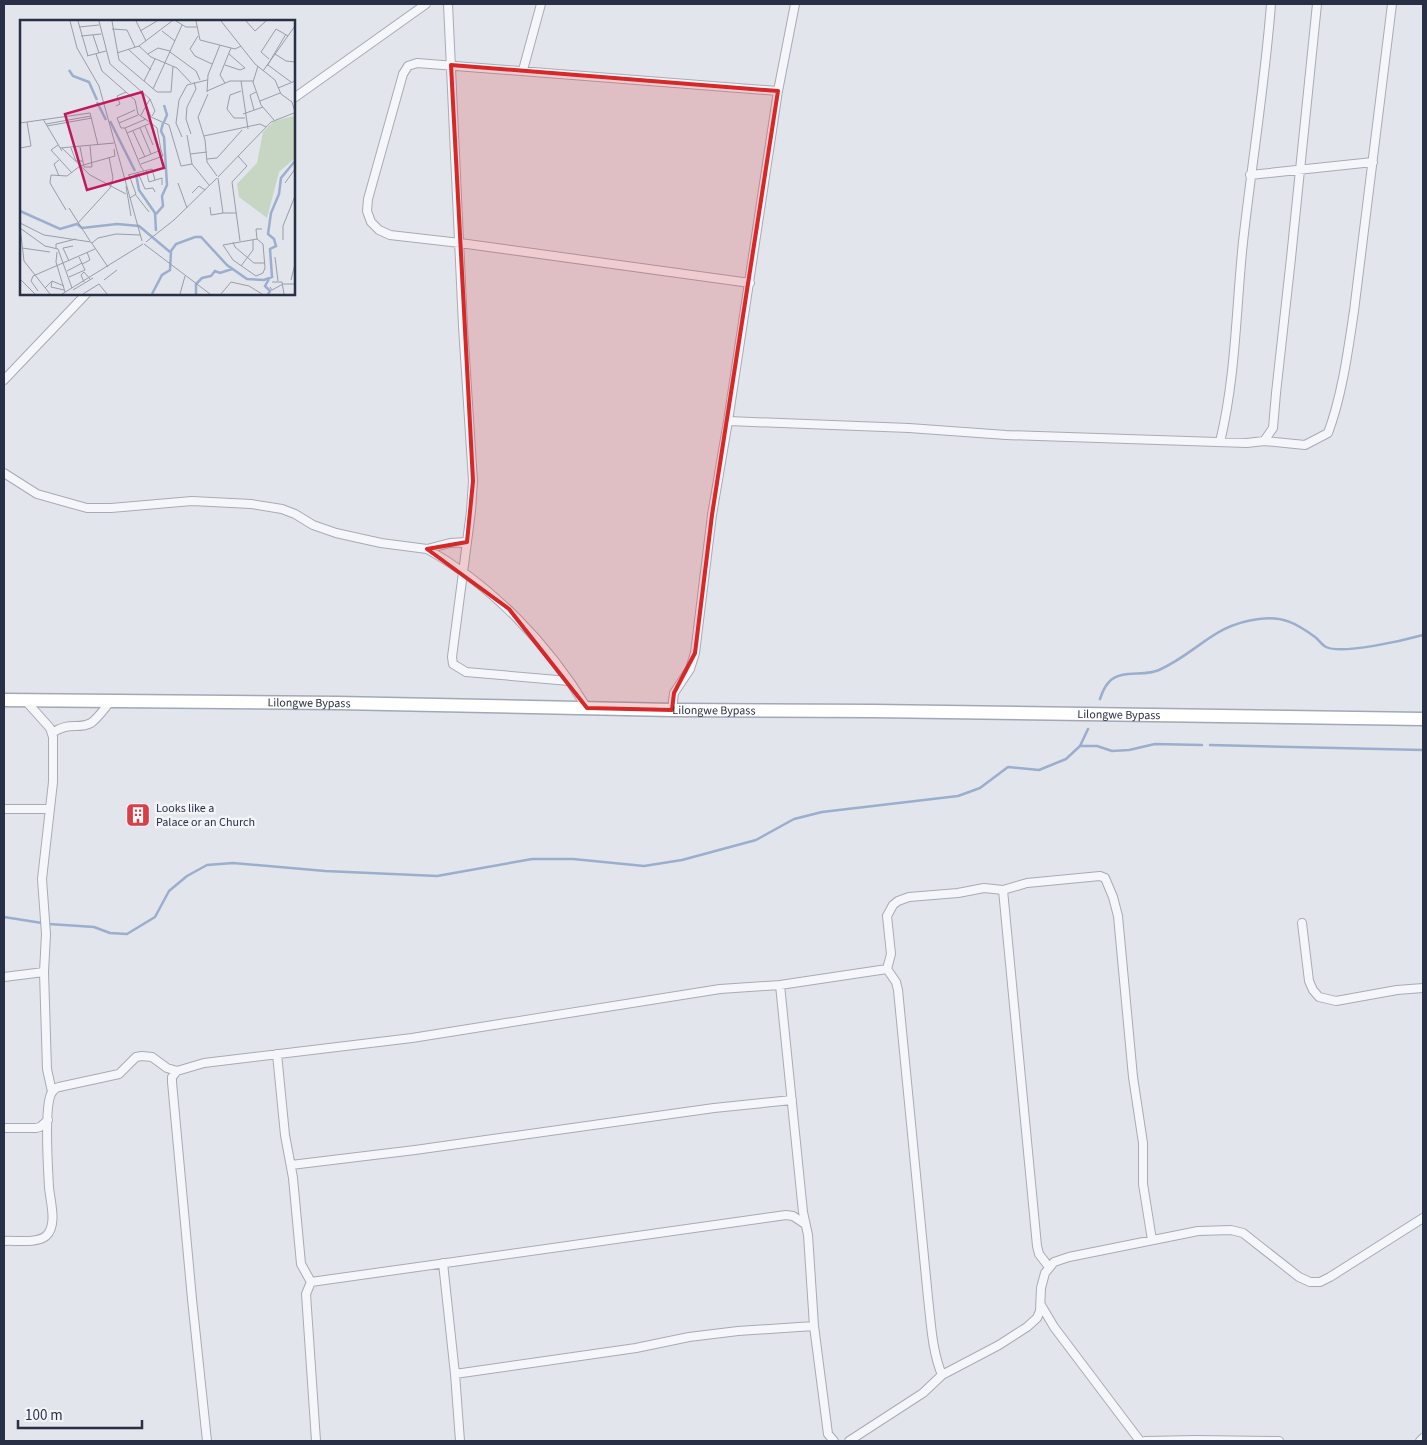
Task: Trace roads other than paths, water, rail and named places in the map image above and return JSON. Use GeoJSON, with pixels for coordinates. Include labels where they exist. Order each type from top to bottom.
{"type":"FeatureCollection","features":[{"type":"Feature","properties":{"kind":"main road","name":"Lilongwe Bypass"},"geometry":{"type":"LineString","coordinates":[[4,700],[338,703],[672,710],[912,711],[1423,720]]}},
{"type":"Feature","properties":{"kind":"street"},"geometry":{"type":"LineString","coordinates":[[295,97],[426,4]]}},
{"type":"Feature","properties":{"kind":"street"},"geometry":{"type":"LineString","coordinates":[[448,4],[463,326],[473,481],[452,657],[453,664],[466,672],[569,681]]}},
{"type":"Feature","properties":{"kind":"street"},"geometry":{"type":"LineString","coordinates":[[523,70],[541,4]]}},
{"type":"Feature","properties":{"kind":"street"},"geometry":{"type":"LineString","coordinates":[[672,710],[674,693],[690,669],[695,653],[712,516],[750,282],[778,91],[795,4]]}},
{"type":"Feature","properties":{"kind":"street"},"geometry":{"type":"LineString","coordinates":[[1220,442],[1226,418],[1233,364],[1250,175],[1271,4]]}},
{"type":"Feature","properties":{"kind":"street"},"geometry":{"type":"LineString","coordinates":[[1264,441],[1274,428],[1276,393],[1317,4]]}},
{"type":"Feature","properties":{"kind":"street"},"geometry":{"type":"LineString","coordinates":[[728,421],[928,429],[1006,435],[1220,442],[1264,441],[1305,445],[1328,433],[1348,348],[1392,4]]}},
{"type":"Feature","properties":{"kind":"street"},"geometry":{"type":"LineString","coordinates":[[750,282],[390,235],[379,230],[372,222],[367,212],[368,198],[403,74],[408,66],[417,62],[778,91]]}},
{"type":"Feature","properties":{"kind":"street"},"geometry":{"type":"LineString","coordinates":[[1250,175],[1373,162]]}},
{"type":"Feature","properties":{"kind":"street"},"geometry":{"type":"LineString","coordinates":[[4,380],[85,295]]}},
{"type":"Feature","properties":{"kind":"street"},"geometry":{"type":"LineString","coordinates":[[4,473],[36,494],[87,508],[111,508],[192,501],[251,504],[282,509],[313,525],[336,533],[381,543],[427,549],[450,543],[467,542]]}},
{"type":"Feature","properties":{"kind":"street"},"geometry":{"type":"LineString","coordinates":[[427,549],[463,571],[509,609],[569,681],[588,708]]}},
{"type":"Feature","properties":{"kind":"street"},"geometry":{"type":"LineString","coordinates":[[4,1241],[40,1239],[46,1236],[52,1222],[49,1187],[48,1120],[52,1092],[47,1069],[44,972],[46,934],[42,895],[43,866],[53,782],[52,732],[25,700]]}},
{"type":"Feature","properties":{"kind":"street"},"geometry":{"type":"LineString","coordinates":[[52,732],[64,726],[88,724],[110,702]]}},
{"type":"Feature","properties":{"kind":"street"},"geometry":{"type":"LineString","coordinates":[[4,809],[49,810]]}},
{"type":"Feature","properties":{"kind":"street"},"geometry":{"type":"LineString","coordinates":[[942,1375],[934,1343],[928,1298],[898,990],[896,982],[887,969],[891,954],[887,916],[893,905],[898,901],[910,897],[958,893],[984,888],[1002,890],[1027,882],[1100,876],[1105,878],[1118,916],[1133,1077],[1144,1150],[1143,1184],[1152,1240]]}},
{"type":"Feature","properties":{"kind":"street"},"geometry":{"type":"LineString","coordinates":[[1002,890],[1037,1246],[1039,1254],[1049,1267]]}},
{"type":"Feature","properties":{"kind":"street"},"geometry":{"type":"LineString","coordinates":[[1302,923],[1310,981],[1313,990],[1319,996],[1336,1001],[1397,990],[1423,988]]}},
{"type":"Feature","properties":{"kind":"street"},"geometry":{"type":"LineString","coordinates":[[52,1092],[60,1087],[119,1074],[136,1057],[142,1056],[152,1057],[167,1068],[177,1071],[204,1063],[412,1038],[720,990],[780,985],[887,969]]}},
{"type":"Feature","properties":{"kind":"street"},"geometry":{"type":"LineString","coordinates":[[4,977],[44,972]]}},
{"type":"Feature","properties":{"kind":"street"},"geometry":{"type":"LineString","coordinates":[[780,985],[805,1224],[808,1235],[814,1326],[828,1434],[834,1441]]}},
{"type":"Feature","properties":{"kind":"street"},"geometry":{"type":"LineString","coordinates":[[277,1054],[301,1264],[311,1282]]}},
{"type":"Feature","properties":{"kind":"street"},"geometry":{"type":"LineString","coordinates":[[177,1071],[172,1077],[172,1082],[207,1441]]}},
{"type":"Feature","properties":{"kind":"street"},"geometry":{"type":"LineString","coordinates":[[291,1165],[444,1146],[714,1108],[792,1100]]}},
{"type":"Feature","properties":{"kind":"street"},"geometry":{"type":"LineString","coordinates":[[4,1128],[36,1128],[48,1120]]}},
{"type":"Feature","properties":{"kind":"street"},"geometry":{"type":"LineString","coordinates":[[311,1282],[786,1215],[793,1216],[805,1224]]}},
{"type":"Feature","properties":{"kind":"street"},"geometry":{"type":"LineString","coordinates":[[1140,1441],[1054,1327],[1041,1306],[1042,1280],[1054,1262],[1069,1257],[1198,1231],[1231,1230],[1243,1233],[1299,1277],[1310,1282],[1320,1282],[1423,1218]]}},
{"type":"Feature","properties":{"kind":"street"},"geometry":{"type":"LineString","coordinates":[[443,1263],[460,1441]]}},
{"type":"Feature","properties":{"kind":"street"},"geometry":{"type":"LineString","coordinates":[[311,1282],[306,1294],[316,1441]]}},
{"type":"Feature","properties":{"kind":"street"},"geometry":{"type":"LineString","coordinates":[[849,1441],[923,1393],[942,1375],[999,1345],[1027,1327],[1037,1318],[1041,1306]]}},
{"type":"Feature","properties":{"kind":"street"},"geometry":{"type":"LineString","coordinates":[[455,1374],[636,1348],[689,1337],[738,1331],[814,1326]]}},
{"type":"Feature","properties":{"kind":"street"},"geometry":{"type":"LineString","coordinates":[[1420,1441],[1423,1438]]}},
{"type":"Feature","properties":{"kind":"street"},"geometry":{"type":"LineString","coordinates":[[1145,1441],[1279,1441]]}},
{"type":"Feature","properties":{"kind":"waterway"},"geometry":{"type":"LineString","coordinates":[[1100,699],[1106,686],[1114,678],[1126,674],[1147,673],[1159,670],[1218,633],[1243,622],[1268,618],[1289,622],[1308,632],[1326,647],[1334,649],[1374,646],[1423,635]]}},
{"type":"Feature","properties":{"kind":"waterway"},"geometry":{"type":"LineString","coordinates":[[49,924],[94,927],[110,933],[127,934],[155,917],[169,891],[187,876],[207,865],[233,863],[325,871],[437,876],[532,859],[573,859],[644,866],[682,860],[756,840],[794,819],[822,812],[958,796],[980,788],[1008,767],[1039,770],[1066,759],[1080,746],[1088,729]]}},
{"type":"Feature","properties":{"kind":"waterway"},"geometry":{"type":"LineString","coordinates":[[1080,746],[1097,746],[1112,751],[1129,750],[1155,744],[1202,745]]}},
{"type":"Feature","properties":{"kind":"waterway"},"geometry":{"type":"LineString","coordinates":[[1210,745],[1423,750]]}},
{"type":"Feature","properties":{"kind":"waterway"},"geometry":{"type":"LineString","coordinates":[[4,917],[42,923]]}},
{"type":"Feature","properties":{"kind":"place","name":"Looks like a Palace or an Church"},"geometry":{"type":"Point","coordinates":[138,815]}}]}
